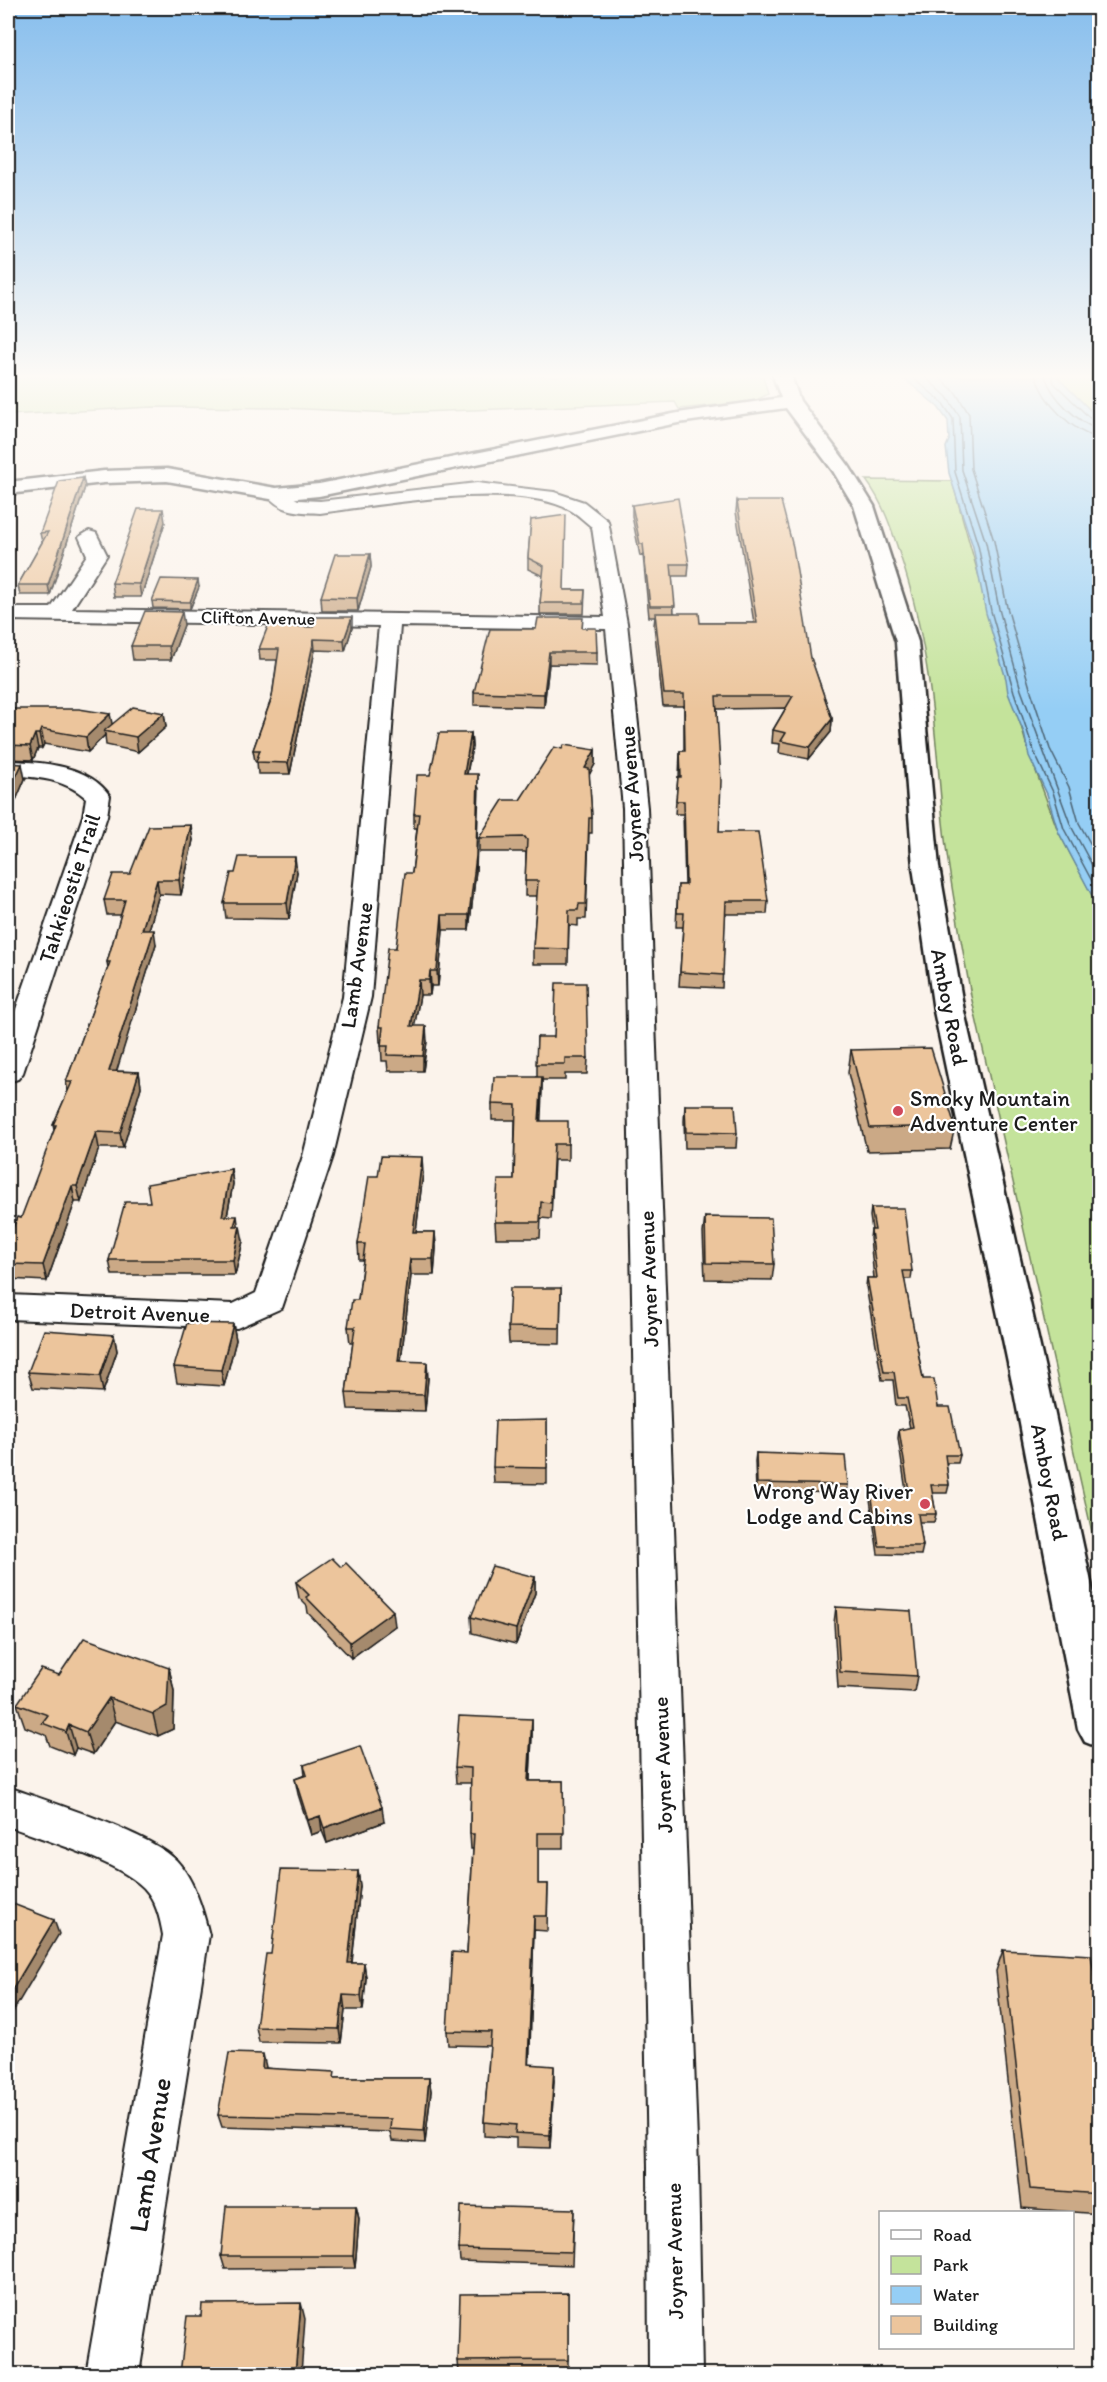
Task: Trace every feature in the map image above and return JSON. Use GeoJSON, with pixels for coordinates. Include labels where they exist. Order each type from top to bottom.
{"type":"FeatureCollection","features":[{"type":"Feature","properties":{"kind":"main road"},"geometry":{"type":"LineString","coordinates":[[237,487],[276,494],[333,487]]}},
{"type":"Feature","properties":{"kind":"main road","name":"Amboy Road"},"geometry":{"type":"LineString","coordinates":[[852,487],[864,506],[907,642],[912,676],[926,867],[949,1011],[1031,1386],[1100,1729]]}},
{"type":"Feature","properties":{"kind":"street","name":"Joyner Avenue"},"geometry":{"type":"LineString","coordinates":[[276,494],[294,506],[320,507],[477,489],[547,496],[577,506],[601,525],[616,623],[636,820],[673,2157],[675,2374]]}},
{"type":"Feature","properties":{"kind":"street"},"geometry":{"type":"LineString","coordinates":[[58,614],[97,555],[89,537]]}},
{"type":"Feature","properties":{"kind":"street","name":"Clifton Avenue"},"geometry":{"type":"LineString","coordinates":[[8,614],[616,623]]}},
{"type":"Feature","properties":{"kind":"street","name":"Lamb Avenue"},"geometry":{"type":"LineString","coordinates":[[270,1300],[318,1156],[357,997],[390,620]]}},
{"type":"Feature","properties":{"kind":"street","name":"Tahkieostie Trail"},"geometry":{"type":"LineString","coordinates":[[8,768],[65,775],[86,784],[98,796],[95,816],[8,1073]]}},
{"type":"Feature","properties":{"kind":"street","name":"Detroit Avenue"},"geometry":{"type":"LineString","coordinates":[[8,1307],[237,1316],[270,1300]]}},
{"type":"Feature","properties":{"kind":"street","name":"Lamb Avenue"},"geometry":{"type":"LineString","coordinates":[[8,1806],[128,1856],[158,1872],[180,1906],[186,1935],[113,2374]]}},
{"type":"Feature","properties":{"kind":"green space"},"geometry":{"type":"Polygon","coordinates":[[[871,487],[954,487],[1027,747],[1058,831],[1099,908],[1099,1563],[971,996],[948,866],[930,688],[919,623],[891,527],[871,487]]]}},
{"type":"Feature","properties":{"kind":"water"},"geometry":{"type":"Polygon","coordinates":[[[954,487],[1099,487],[1099,909],[1058,831],[1047,794],[1029,756],[1024,733],[1008,693],[986,613],[973,547],[954,487]]]}},
{"type":"Feature","properties":{"kind":"building"},"geometry":{"type":"Polygon","coordinates":[[[57,487],[80,487],[48,585],[18,585],[48,532],[40,533],[57,487]]]}},
{"type":"Feature","properties":{"kind":"building"},"geometry":{"type":"Polygon","coordinates":[[[678,498],[689,564],[671,564],[675,606],[650,606],[643,544],[640,544],[632,505],[678,498]]]}},
{"type":"Feature","properties":{"kind":"building"},"geometry":{"type":"Polygon","coordinates":[[[737,501],[781,501],[793,547],[811,658],[832,719],[810,747],[781,741],[786,733],[773,730],[793,696],[716,696],[721,781],[719,832],[758,832],[768,901],[726,901],[723,975],[680,972],[684,913],[677,913],[678,885],[686,885],[684,801],[676,801],[678,777],[681,777],[680,751],[685,751],[684,694],[664,694],[655,613],[699,613],[700,623],[757,623],[737,501]]]}},
{"type":"Feature","properties":{"kind":"building"},"geometry":{"type":"Polygon","coordinates":[[[138,509],[163,509],[139,584],[112,583],[138,509]]]}},
{"type":"Feature","properties":{"kind":"building"},"geometry":{"type":"Polygon","coordinates":[[[566,515],[564,590],[585,590],[584,603],[540,603],[544,566],[528,558],[531,520],[566,515]]]}},
{"type":"Feature","properties":{"kind":"building"},"geometry":{"type":"Polygon","coordinates":[[[335,554],[370,554],[357,598],[321,597],[335,554]]]}},
{"type":"Feature","properties":{"kind":"building"},"geometry":{"type":"Polygon","coordinates":[[[161,579],[198,580],[190,602],[152,601],[161,579]]]}},
{"type":"Feature","properties":{"kind":"building"},"geometry":{"type":"Polygon","coordinates":[[[145,611],[182,612],[169,646],[131,646],[145,611]]]}},
{"type":"Feature","properties":{"kind":"building"},"geometry":{"type":"Polygon","coordinates":[[[317,617],[352,617],[344,640],[314,639],[288,763],[256,762],[260,750],[253,750],[272,697],[279,649],[259,649],[268,626],[313,627],[317,617]]]}},
{"type":"Feature","properties":{"kind":"building"},"geometry":{"type":"Polygon","coordinates":[[[538,618],[583,618],[582,628],[596,628],[597,652],[549,652],[544,694],[474,692],[490,629],[536,629],[538,618]]]}},
{"type":"Feature","properties":{"kind":"building"},"geometry":{"type":"Polygon","coordinates":[[[133,707],[164,713],[136,737],[104,731],[133,707]]]}},
{"type":"Feature","properties":{"kind":"building"},"geometry":{"type":"Polygon","coordinates":[[[8,709],[79,709],[110,714],[86,737],[41,729],[39,734],[35,734],[30,746],[8,745],[8,709]]]}},
{"type":"Feature","properties":{"kind":"building"},"geometry":{"type":"Polygon","coordinates":[[[439,733],[471,733],[464,774],[478,774],[476,856],[469,915],[442,915],[437,971],[430,971],[429,980],[419,980],[411,1026],[426,1026],[423,1056],[387,1055],[388,1046],[381,1046],[383,1027],[379,1027],[388,948],[396,948],[405,873],[412,873],[419,814],[414,814],[417,775],[430,775],[439,733]]]}},
{"type":"Feature","properties":{"kind":"building"},"geometry":{"type":"Polygon","coordinates":[[[564,745],[595,750],[585,768],[589,769],[592,818],[589,818],[586,904],[579,904],[578,910],[569,910],[568,949],[533,948],[538,881],[525,881],[527,840],[525,837],[479,838],[503,800],[520,800],[554,747],[562,749],[564,745]]]}},
{"type":"Feature","properties":{"kind":"building"},"geometry":{"type":"Polygon","coordinates":[[[8,763],[22,764],[12,785],[8,785],[8,763]]]}},
{"type":"Feature","properties":{"kind":"building"},"geometry":{"type":"Polygon","coordinates":[[[191,825],[179,880],[157,880],[142,930],[154,930],[109,1071],[139,1072],[120,1133],[96,1132],[77,1186],[72,1186],[43,1265],[8,1264],[8,1242],[17,1217],[21,1218],[56,1125],[53,1125],[72,1082],[66,1082],[110,962],[107,962],[125,900],[104,900],[113,874],[130,874],[149,826],[191,825]]]}},
{"type":"Feature","properties":{"kind":"building"},"geometry":{"type":"Polygon","coordinates":[[[239,857],[295,857],[287,903],[224,903],[231,873],[235,873],[239,857]]]}},
{"type":"Feature","properties":{"kind":"building"},"geometry":{"type":"Polygon","coordinates":[[[556,983],[586,983],[588,1058],[565,1058],[565,1064],[536,1064],[537,1037],[554,1037],[556,983]]]}},
{"type":"Feature","properties":{"kind":"building","name":"Smoky Mountain Adventure Center"},"geometry":{"type":"Polygon","coordinates":[[[931,1048],[955,1126],[870,1128],[851,1050],[931,1048]]]}},
{"type":"Feature","properties":{"kind":"building"},"geometry":{"type":"Polygon","coordinates":[[[494,1077],[542,1077],[539,1121],[568,1121],[568,1144],[554,1144],[551,1203],[541,1202],[540,1222],[495,1222],[498,1180],[514,1180],[516,1105],[492,1104],[494,1077]]]}},
{"type":"Feature","properties":{"kind":"building"},"geometry":{"type":"Polygon","coordinates":[[[685,1105],[735,1105],[737,1133],[686,1132],[685,1105]]]}},
{"type":"Feature","properties":{"kind":"building"},"geometry":{"type":"Polygon","coordinates":[[[381,1156],[422,1157],[413,1232],[435,1232],[433,1259],[410,1259],[398,1361],[427,1362],[424,1395],[346,1393],[355,1327],[348,1327],[352,1300],[358,1300],[365,1244],[358,1244],[369,1176],[378,1176],[381,1156]]]}},
{"type":"Feature","properties":{"kind":"building"},"geometry":{"type":"Polygon","coordinates":[[[231,1169],[222,1216],[237,1216],[234,1226],[240,1226],[233,1260],[109,1260],[125,1202],[150,1202],[147,1184],[231,1169]]]}},
{"type":"Feature","properties":{"kind":"building"},"geometry":{"type":"Polygon","coordinates":[[[871,1208],[904,1208],[912,1271],[903,1271],[923,1379],[934,1379],[938,1407],[950,1407],[960,1455],[945,1455],[949,1485],[931,1485],[936,1514],[918,1514],[923,1546],[879,1546],[871,1491],[909,1491],[899,1430],[913,1427],[907,1398],[898,1398],[894,1372],[884,1372],[867,1278],[877,1278],[871,1230],[875,1230],[871,1208]]]}},
{"type":"Feature","properties":{"kind":"building"},"geometry":{"type":"Polygon","coordinates":[[[705,1217],[771,1218],[774,1264],[706,1263],[705,1217]]]}},
{"type":"Feature","properties":{"kind":"building"},"geometry":{"type":"Polygon","coordinates":[[[510,1288],[561,1288],[560,1328],[508,1327],[510,1288]]]}},
{"type":"Feature","properties":{"kind":"building"},"geometry":{"type":"Polygon","coordinates":[[[187,1323],[233,1324],[221,1370],[174,1367],[187,1323]]]}},
{"type":"Feature","properties":{"kind":"building"},"geometry":{"type":"Polygon","coordinates":[[[44,1330],[114,1335],[100,1376],[28,1372],[44,1330]]]}},
{"type":"Feature","properties":{"kind":"building"},"geometry":{"type":"Polygon","coordinates":[[[547,1420],[547,1468],[493,1467],[495,1421],[547,1420]]]}},
{"type":"Feature","properties":{"kind":"building"},"geometry":{"type":"Polygon","coordinates":[[[756,1453],[845,1456],[848,1485],[757,1483],[756,1453]]]}},
{"type":"Feature","properties":{"kind":"building"},"geometry":{"type":"Polygon","coordinates":[[[332,1558],[341,1567],[346,1563],[393,1611],[350,1642],[306,1597],[309,1595],[296,1582],[332,1558]]]}},
{"type":"Feature","properties":{"kind":"building"},"geometry":{"type":"Polygon","coordinates":[[[492,1566],[535,1577],[516,1629],[471,1617],[492,1566]]]}},
{"type":"Feature","properties":{"kind":"building"},"geometry":{"type":"Polygon","coordinates":[[[836,1607],[911,1611],[917,1676],[840,1672],[836,1607]]]}},
{"type":"Feature","properties":{"kind":"building"},"geometry":{"type":"Polygon","coordinates":[[[84,1638],[169,1668],[167,1706],[153,1714],[109,1698],[86,1732],[69,1725],[66,1732],[42,1723],[48,1715],[17,1704],[41,1669],[59,1675],[84,1638]]]}},
{"type":"Feature","properties":{"kind":"building"},"geometry":{"type":"Polygon","coordinates":[[[459,1716],[532,1719],[528,1781],[563,1781],[564,1833],[538,1833],[538,1884],[548,1884],[547,1916],[534,1916],[528,2064],[554,2066],[550,2135],[515,2133],[516,2125],[484,2122],[491,2032],[447,2031],[452,1952],[467,1953],[474,1834],[470,1834],[471,1768],[455,1767],[459,1716]]]}},
{"type":"Feature","properties":{"kind":"building"},"geometry":{"type":"Polygon","coordinates":[[[360,1746],[382,1807],[324,1828],[320,1816],[308,1820],[295,1779],[307,1775],[304,1765],[360,1746]]]}},
{"type":"Feature","properties":{"kind":"building"},"geometry":{"type":"Polygon","coordinates":[[[281,1870],[358,1871],[348,1963],[364,1963],[361,1996],[343,1995],[339,2029],[256,2027],[266,1954],[271,1954],[281,1870]]]}},
{"type":"Feature","properties":{"kind":"building"},"geometry":{"type":"Polygon","coordinates":[[[8,1902],[54,1920],[8,1997],[8,1902]]]}},
{"type":"Feature","properties":{"kind":"building"},"geometry":{"type":"Polygon","coordinates":[[[1003,1950],[1091,1955],[1100,2010],[1100,2194],[1030,2189],[1003,1950]]]}},
{"type":"Feature","properties":{"kind":"building"},"geometry":{"type":"Polygon","coordinates":[[[229,2053],[263,2054],[262,2068],[335,2072],[334,2078],[429,2078],[424,2131],[390,2129],[391,2119],[218,2115],[229,2053]]]}},
{"type":"Feature","properties":{"kind":"building"},"geometry":{"type":"Polygon","coordinates":[[[226,2206],[356,2206],[353,2256],[221,2256],[226,2206]]]}},
{"type":"Feature","properties":{"kind":"building"},"geometry":{"type":"Polygon","coordinates":[[[461,2206],[574,2209],[572,2252],[459,2249],[461,2206]]]}},
{"type":"Feature","properties":{"kind":"building"},"geometry":{"type":"Polygon","coordinates":[[[568,2293],[568,2360],[458,2361],[460,2294],[568,2293]]]}},
{"type":"Feature","properties":{"kind":"building"},"geometry":{"type":"Polygon","coordinates":[[[301,2303],[295,2374],[180,2374],[187,2316],[201,2316],[202,2304],[301,2303]]]}},
{"type":"Feature","properties":{"kind":"place","name":"Smoky Mountain Adventure Center"},"geometry":{"type":"Point","coordinates":[898,1111]}},
{"type":"Feature","properties":{"kind":"place","name":"Wrong Way River Lodge and Cabins"},"geometry":{"type":"Point","coordinates":[925,1504]}}]}
